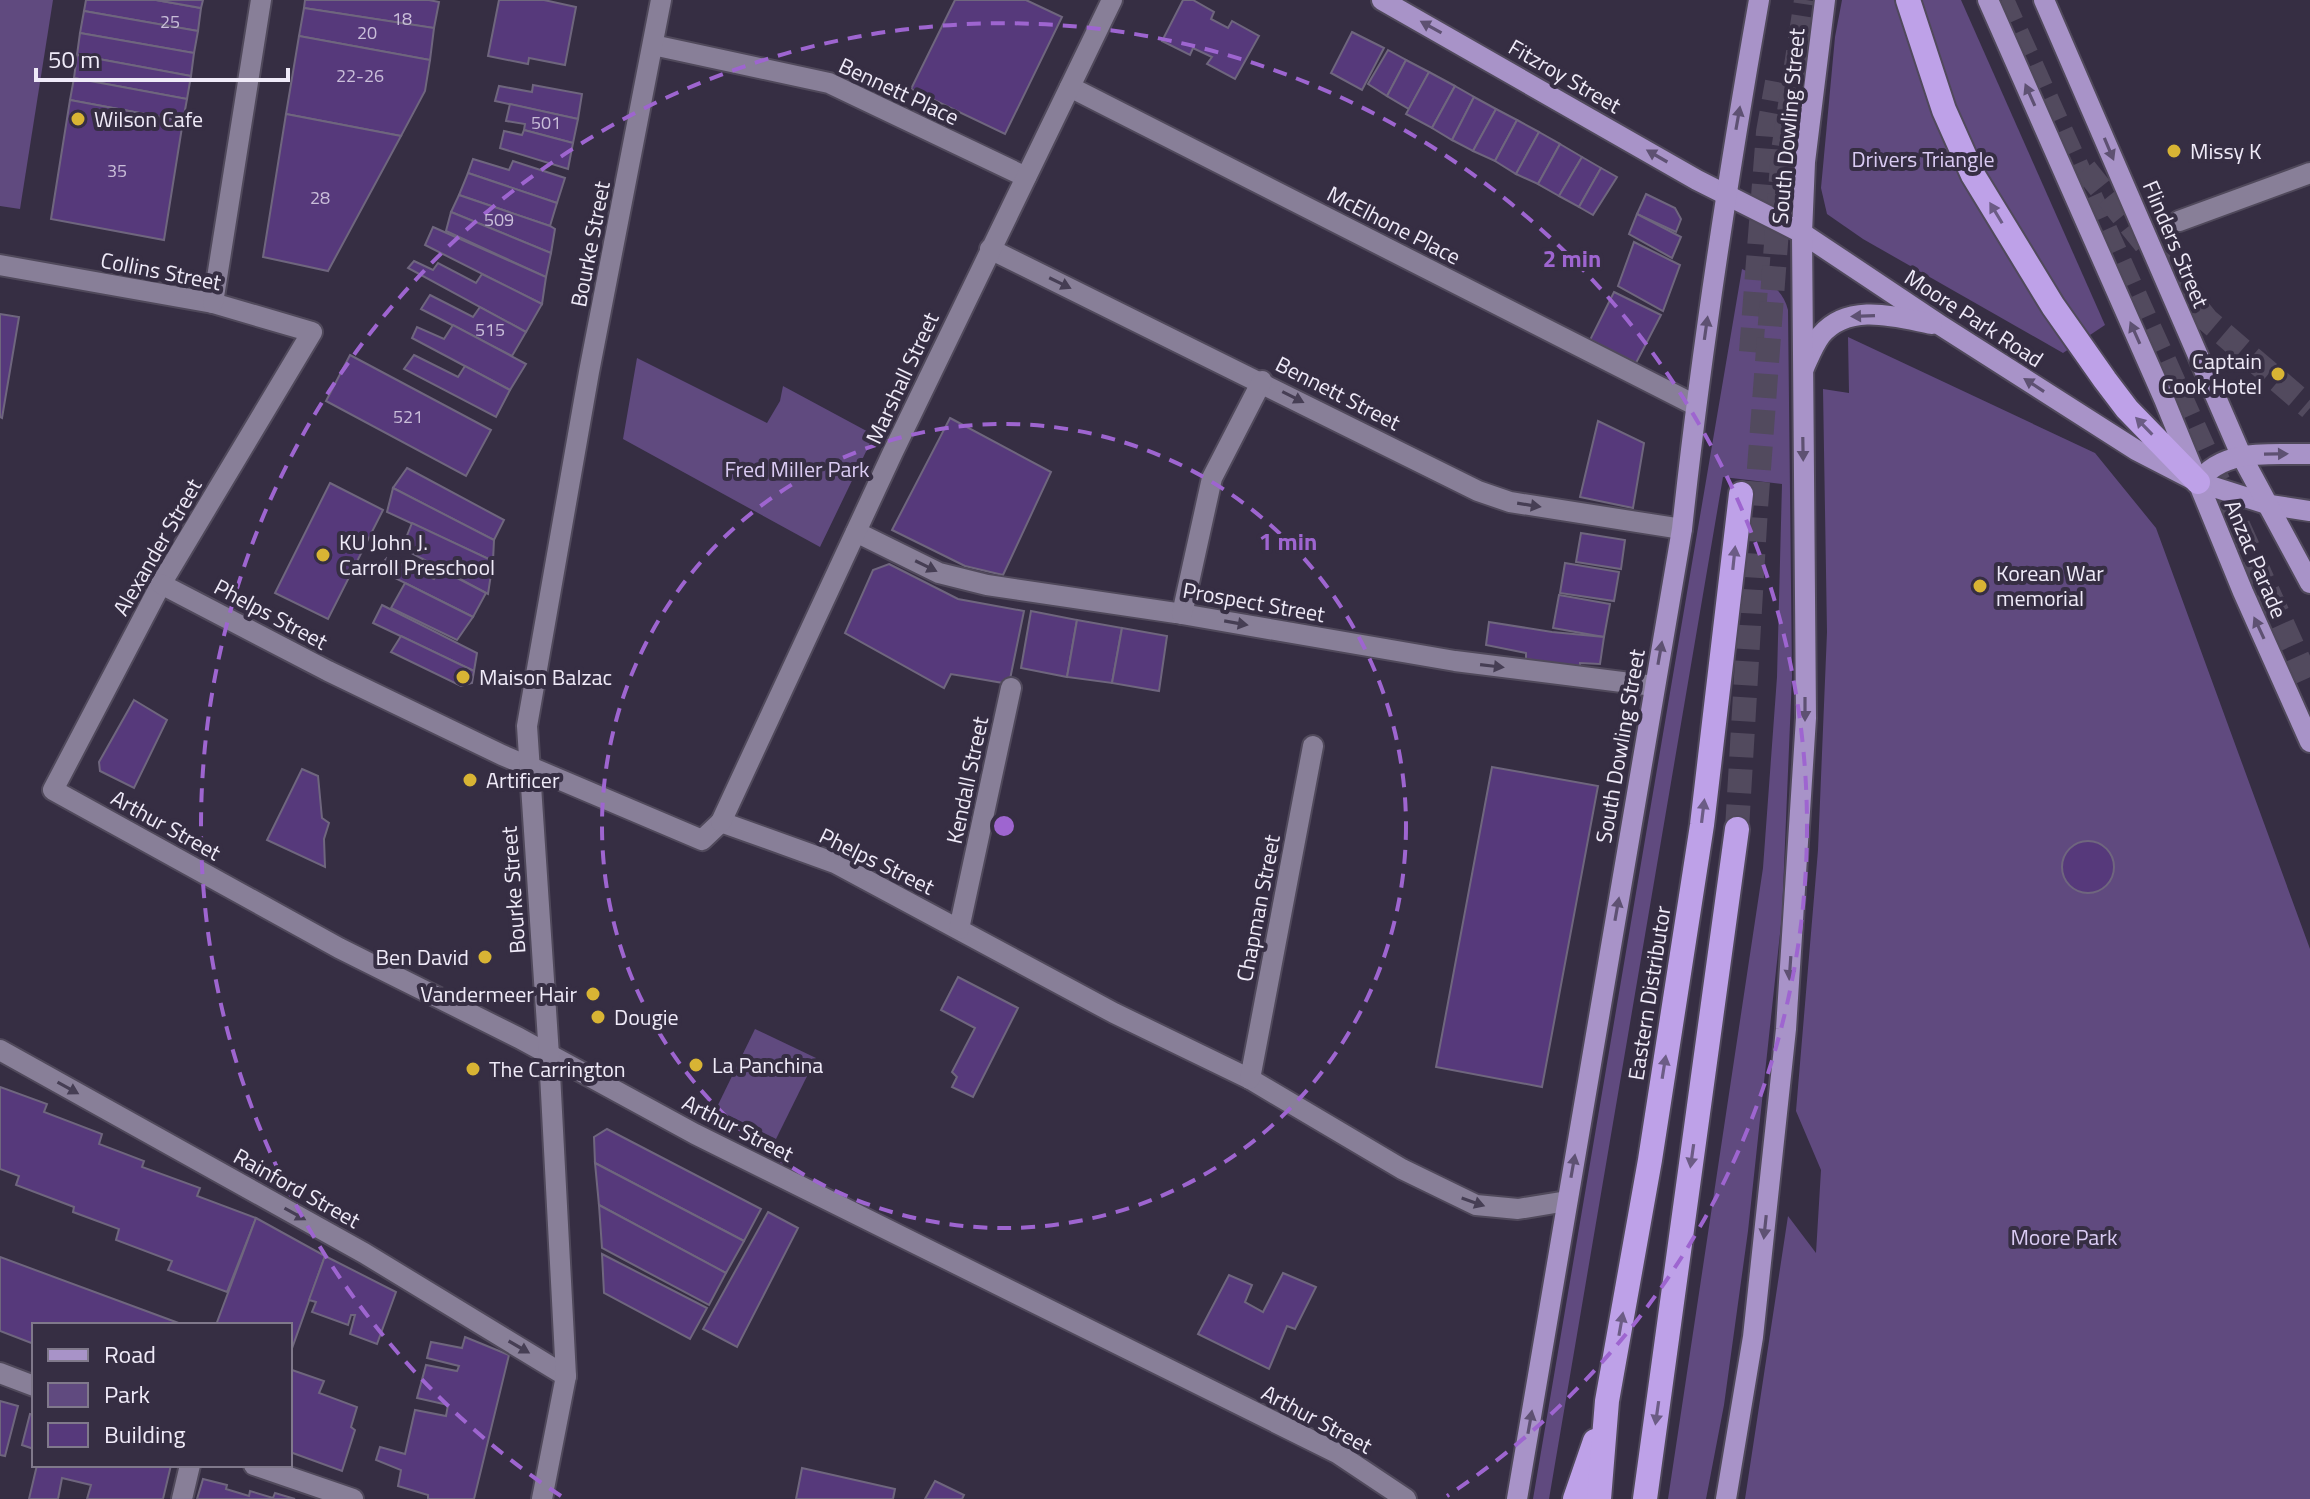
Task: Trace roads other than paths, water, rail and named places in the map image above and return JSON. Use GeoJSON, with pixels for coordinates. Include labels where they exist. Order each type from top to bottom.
{"type":"FeatureCollection","features":[{"type":"Feature","properties":{"kind":"highway"},"geometry":{"type":"LineString","coordinates":[[1908,0],[1944,110],[1973,175],[2053,306],[2105,380],[2127,409],[2198,482]]}},
{"type":"Feature","properties":{"kind":"highway","name":"Eastern Distributor"},"geometry":{"type":"LineString","coordinates":[[1599,1499],[1607,1401],[1650,1160],[1702,825],[1741,494]]}},
{"type":"Feature","properties":{"kind":"highway"},"geometry":{"type":"LineString","coordinates":[[1645,1499],[1737,829]]}},
{"type":"Feature","properties":{"kind":"highway"},"geometry":{"type":"LineString","coordinates":[[1575,1499],[1607,1401]]}},
{"type":"Feature","properties":{"kind":"main road","name":"Fitzroy Street"},"geometry":{"type":"LineString","coordinates":[[1382,0],[1725,194]]}},
{"type":"Feature","properties":{"kind":"main road","name":"South Dowling Street"},"geometry":{"type":"LineString","coordinates":[[1517,1499],[1682,529],[1695,405],[1725,194],[1759,0]]}},
{"type":"Feature","properties":{"kind":"main road","name":"South Dowling Street"},"geometry":{"type":"LineString","coordinates":[[1726,1499],[1753,1337],[1786,1029],[1806,718],[1802,233],[1807,148],[1825,0]]}},
{"type":"Feature","properties":{"kind":"main road"},"geometry":{"type":"LineString","coordinates":[[1988,0],[2198,482],[2220,461],[2241,455],[2310,454]]}},
{"type":"Feature","properties":{"kind":"main road","name":"Flinders Street"},"geometry":{"type":"LineString","coordinates":[[2044,0],[2241,455],[2270,505]]}},
{"type":"Feature","properties":{"kind":"main road","name":"Moore Park Road"},"geometry":{"type":"LineString","coordinates":[[1725,194],[1802,233],[2136,450],[2198,482],[2270,505],[2310,511]]}},
{"type":"Feature","properties":{"kind":"main road"},"geometry":{"type":"LineString","coordinates":[[1802,371],[1820,336],[1837,320],[1854,315],[1887,316],[1940,325]]}},
{"type":"Feature","properties":{"kind":"main road","name":"Anzac Parade"},"geometry":{"type":"LineString","coordinates":[[2198,482],[2310,742]]}},
{"type":"Feature","properties":{"kind":"main road","name":"Anzac Parade"},"geometry":{"type":"LineString","coordinates":[[2270,505],[2310,583]]}},
{"type":"Feature","properties":{"kind":"street"},"geometry":{"type":"LineString","coordinates":[[213,303],[261,0]]}},
{"type":"Feature","properties":{"kind":"street","name":"Bourke Street"},"geometry":{"type":"LineString","coordinates":[[542,1499],[566,1376],[527,726],[589,372],[661,0]]}},
{"type":"Feature","properties":{"kind":"street","name":"Marshall Street"},"geometry":{"type":"LineString","coordinates":[[721,822],[990,249],[1112,0]]}},
{"type":"Feature","properties":{"kind":"street","name":"Bennett Place"},"geometry":{"type":"LineString","coordinates":[[653,45],[829,83],[1026,177]]}},
{"type":"Feature","properties":{"kind":"street","name":"McElhone Place"},"geometry":{"type":"LineString","coordinates":[[1070,87],[1695,405]]}},
{"type":"Feature","properties":{"kind":"street"},"geometry":{"type":"LineString","coordinates":[[2179,221],[2310,173]]}},
{"type":"Feature","properties":{"kind":"street","name":"Bennett Street"},"geometry":{"type":"LineString","coordinates":[[990,249],[1262,381],[1478,491],[1510,502],[1682,529]]}},
{"type":"Feature","properties":{"kind":"street","name":"Collins Street"},"geometry":{"type":"LineString","coordinates":[[0,265],[213,303],[312,332]]}},
{"type":"Feature","properties":{"kind":"street","name":"Alexander Street"},"geometry":{"type":"LineString","coordinates":[[53,790],[161,584],[312,332]]}},
{"type":"Feature","properties":{"kind":"street"},"geometry":{"type":"LineString","coordinates":[[1182,614],[1212,478],[1262,381]]}},
{"type":"Feature","properties":{"kind":"street","name":"Prospect Street"},"geometry":{"type":"LineString","coordinates":[[856,532],[939,573],[987,585],[1182,614],[1455,661],[1654,686]]}},
{"type":"Feature","properties":{"kind":"street","name":"Phelps Street"},"geometry":{"type":"LineString","coordinates":[[161,584],[328,671],[529,766],[702,840],[721,822],[835,863],[1114,1013],[1250,1079],[1402,1169],[1476,1205],[1518,1209],[1567,1201]]}},
{"type":"Feature","properties":{"kind":"street","name":"Kendall Street"},"geometry":{"type":"LineString","coordinates":[[959,929],[1011,688]]}},
{"type":"Feature","properties":{"kind":"street","name":"Chapman Street"},"geometry":{"type":"LineString","coordinates":[[1250,1079],[1313,746]]}},
{"type":"Feature","properties":{"kind":"street","name":"Arthur Street"},"geometry":{"type":"LineString","coordinates":[[53,790],[339,948],[549,1055],[708,1141],[1337,1453],[1406,1499]]}},
{"type":"Feature","properties":{"kind":"street","name":"Rainford Street"},"geometry":{"type":"LineString","coordinates":[[0,1050],[364,1253],[566,1376]]}},
{"type":"Feature","properties":{"kind":"street"},"geometry":{"type":"LineString","coordinates":[[0,1373],[32,1385]]}},
{"type":"Feature","properties":{"kind":"street"},"geometry":{"type":"LineString","coordinates":[[182,1499],[190,1467]]}},
{"type":"Feature","properties":{"kind":"street"},"geometry":{"type":"LineString","coordinates":[[260,1467],[353,1499]]}},
{"type":"Feature","properties":{"kind":"tunnel"},"geometry":{"type":"LineString","coordinates":[[1737,829],[1756,508],[1783,151],[1806,0]]}},
{"type":"Feature","properties":{"kind":"tunnel"},"geometry":{"type":"LineString","coordinates":[[2002,0],[2310,685]]}},
{"type":"Feature","properties":{"kind":"tunnel"},"geometry":{"type":"LineString","coordinates":[[1751,352],[1768,132],[1777,82]]}},
{"type":"Feature","properties":{"kind":"tunnel"},"geometry":{"type":"LineString","coordinates":[[2085,169],[2207,320],[2310,408]]}},
{"type":"Feature","properties":{"kind":"place","name":"Wilson Cafe"},"geometry":{"type":"Point","coordinates":[78,119]}},
{"type":"Feature","properties":{"kind":"place","name":"Missy K"},"geometry":{"type":"Point","coordinates":[2174,151]}},
{"type":"Feature","properties":{"kind":"place","name":"Captain Cook Hotel"},"geometry":{"type":"Point","coordinates":[2278,374]}},
{"type":"Feature","properties":{"kind":"place","name":"KU John J. Carroll Preschool"},"geometry":{"type":"Point","coordinates":[323,555]}},
{"type":"Feature","properties":{"kind":"place","name":"Korean War memorial"},"geometry":{"type":"Point","coordinates":[1980,586]}},
{"type":"Feature","properties":{"kind":"place","name":"Maison Balzac"},"geometry":{"type":"Point","coordinates":[463,677]}},
{"type":"Feature","properties":{"kind":"place","name":"Artificer"},"geometry":{"type":"Point","coordinates":[470,780]}},
{"type":"Feature","properties":{"kind":"place","name":"Ben David"},"geometry":{"type":"Point","coordinates":[485,957]}},
{"type":"Feature","properties":{"kind":"place","name":"Vandermeer Hair"},"geometry":{"type":"Point","coordinates":[593,994]}},
{"type":"Feature","properties":{"kind":"place","name":"Dougie"},"geometry":{"type":"Point","coordinates":[598,1017]}},
{"type":"Feature","properties":{"kind":"place","name":"La Panchina"},"geometry":{"type":"Point","coordinates":[696,1065]}},
{"type":"Feature","properties":{"kind":"place","name":"The Carrington"},"geometry":{"type":"Point","coordinates":[473,1069]}},
{"type":"Feature","properties":{"kind":"park label","name":"Drivers Triangle"},"geometry":{"type":"Point","coordinates":[1923,159]}},
{"type":"Feature","properties":{"kind":"park label","name":"Fred Miller Park"},"geometry":{"type":"Point","coordinates":[797,469]}},
{"type":"Feature","properties":{"kind":"park label","name":"Moore Park"},"geometry":{"type":"Point","coordinates":[2064,1237]}}]}
